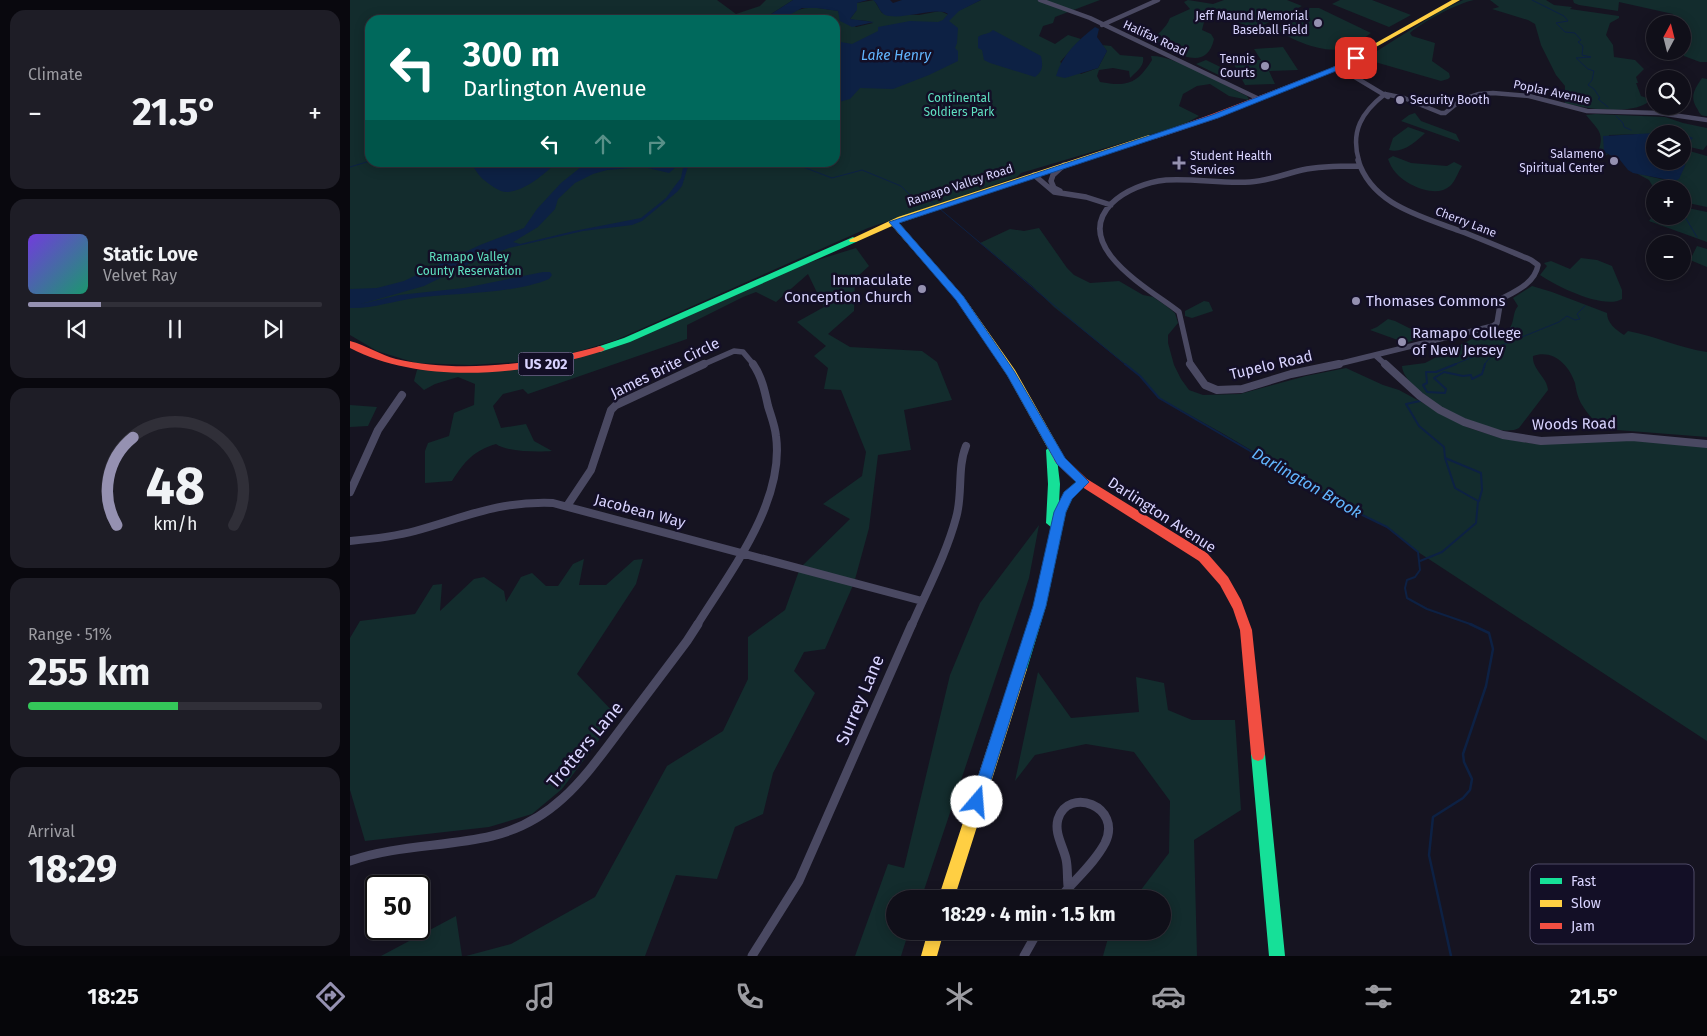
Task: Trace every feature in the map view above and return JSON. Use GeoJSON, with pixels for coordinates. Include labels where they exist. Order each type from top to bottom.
{"type":"FeatureCollection","features":[{"type":"Feature","properties":{"kind":"main road","name":"Ramapo Valley Road"},"geometry":{"type":"LineString","coordinates":[[350,344],[372,356],[415,368],[510,368],[554,363],[627,340],[894,222],[1173,131],[1259,99],[1338,67],[1457,0]]}},
{"type":"Feature","properties":{"kind":"main road","name":"Darlington Avenue"},"geometry":{"type":"LineString","coordinates":[[894,222],[951,287],[1011,373],[1061,461],[1083,482],[1203,557],[1222,576],[1237,603],[1246,630],[1277,956]]}},
{"type":"Feature","properties":{"kind":"main road"},"geometry":{"type":"LineString","coordinates":[[949,890],[1048,574],[1054,484],[1049,440]]}},
{"type":"Feature","properties":{"kind":"main road"},"geometry":{"type":"LineString","coordinates":[[1051,551],[1064,503],[1068,496],[1083,482]]}},
{"type":"Feature","properties":{"kind":"main road"},"geometry":{"type":"LineString","coordinates":[[929,956],[933,940]]}},
{"type":"Feature","properties":{"kind":"street","name":"Halifax Road"},"geometry":{"type":"LineString","coordinates":[[1040,0],[1102,25],[1259,99]]}},
{"type":"Feature","properties":{"kind":"street"},"geometry":{"type":"LineString","coordinates":[[1102,25],[1158,0]]}},
{"type":"Feature","properties":{"kind":"street"},"geometry":{"type":"LineString","coordinates":[[1338,67],[1385,94],[1367,108],[1358,123],[1354,143],[1359,166]]}},
{"type":"Feature","properties":{"kind":"street","name":"Poplar Avenue"},"geometry":{"type":"LineString","coordinates":[[1385,94],[1392,99],[1445,113],[1461,100],[1470,96],[1505,93],[1529,96],[1587,111],[1658,113],[1707,120]]}},
{"type":"Feature","properties":{"kind":"street"},"geometry":{"type":"LineString","coordinates":[[1064,165],[1053,175],[1051,181],[1054,188],[1068,194]]}},
{"type":"Feature","properties":{"kind":"street","name":"Tupelo Road"},"geometry":{"type":"LineString","coordinates":[[1359,166],[1313,168],[1255,182],[1182,178],[1155,182],[1131,190],[1112,205],[1105,213],[1102,222],[1102,238],[1116,263],[1131,278],[1180,312],[1189,362],[1200,379],[1208,387],[1217,390],[1235,390],[1291,374],[1376,356],[1493,326],[1497,323],[1501,299],[1510,295]]}},
{"type":"Feature","properties":{"kind":"street","name":"Cherry Lane"},"geometry":{"type":"LineString","coordinates":[[1359,166],[1374,189],[1401,208],[1536,264],[1538,268],[1532,278],[1510,295]]}},
{"type":"Feature","properties":{"kind":"street"},"geometry":{"type":"LineString","coordinates":[[1034,175],[1050,189],[1112,205]]}},
{"type":"Feature","properties":{"kind":"street","name":"James Brite Circle"},"geometry":{"type":"LineString","coordinates":[[567,506],[591,470],[611,410],[616,405],[725,354],[734,351],[743,352],[748,356],[761,378],[776,436],[777,451],[776,466],[768,499],[743,552]]}},
{"type":"Feature","properties":{"kind":"street","name":"Woods Road"},"geometry":{"type":"LineString","coordinates":[[1376,356],[1420,396],[1440,410],[1464,422],[1503,435],[1541,441],[1632,437],[1707,444]]}},
{"type":"Feature","properties":{"kind":"street"},"geometry":{"type":"LineString","coordinates":[[350,492],[378,430],[402,396]]}},
{"type":"Feature","properties":{"kind":"street","name":"Surrey Lane"},"geometry":{"type":"LineString","coordinates":[[752,956],[799,880],[816,845],[922,601],[956,518],[962,490],[962,456],[966,446]]}},
{"type":"Feature","properties":{"kind":"street","name":"Jacobean Way"},"geometry":{"type":"LineString","coordinates":[[350,542],[399,535],[477,510],[510,503],[540,502],[567,506],[922,601]]}},
{"type":"Feature","properties":{"kind":"street","name":"Trotters Lane"},"geometry":{"type":"LineString","coordinates":[[350,861],[370,854],[493,836],[529,822],[564,798],[590,771],[687,641],[743,552]]}},
{"type":"Feature","properties":{"kind":"street"},"geometry":{"type":"LineString","coordinates":[[1065,890],[1101,850],[1108,837],[1108,820],[1099,807],[1085,802],[1074,803],[1064,808],[1058,817],[1057,838],[1066,860],[1068,886]]}},
{"type":"Feature","properties":{"kind":"street"},"geometry":{"type":"LineString","coordinates":[[1024,956],[1033,940]]}},
{"type":"Feature","properties":{"kind":"green space","name":"Ramapo Valley County Reservation"},"geometry":{"type":"Polygon","coordinates":[[[350,0],[717,0],[736,14],[760,6],[766,0],[793,0],[770,15],[365,15],[365,167],[840,167],[840,16],[856,27],[873,23],[850,19],[856,11],[857,3],[874,0],[882,13],[919,15],[940,11],[949,15],[981,0],[1100,0],[1055,17],[1053,23],[1043,26],[1039,36],[1055,44],[1068,35],[1081,39],[1060,62],[1081,74],[1098,68],[1107,51],[1102,45],[1111,46],[1120,55],[1143,57],[1143,63],[1140,69],[1130,78],[1129,71],[1113,68],[1099,70],[1097,76],[1100,82],[1124,84],[1131,82],[1147,68],[1152,60],[1151,56],[1161,57],[1186,65],[1247,96],[1249,100],[1229,96],[1210,84],[1197,86],[1183,94],[1179,106],[1199,116],[1183,125],[1021,173],[1017,177],[868,228],[616,340],[550,360],[470,365],[416,363],[377,351],[350,335],[350,0]]]}},
{"type":"Feature","properties":{"kind":"green space"},"geometry":{"type":"Polygon","coordinates":[[[1188,0],[1213,4],[1224,0],[1287,0],[1302,6],[1255,29],[1214,13],[1204,22],[1202,30],[1211,34],[1214,39],[1210,50],[1204,56],[1196,58],[1178,54],[1151,43],[1170,18],[1190,9],[1184,2],[1188,0]]]}},
{"type":"Feature","properties":{"kind":"green space"},"geometry":{"type":"Polygon","coordinates":[[[1340,0],[1372,0],[1411,15],[1389,27],[1332,4],[1340,0]]]}},
{"type":"Feature","properties":{"kind":"green space"},"geometry":{"type":"Polygon","coordinates":[[[1463,0],[1474,0],[1440,14],[1410,33],[1412,36],[1435,43],[1432,61],[1449,73],[1450,77],[1448,79],[1441,81],[1375,62],[1350,68],[1442,10],[1463,0]]]}},
{"type":"Feature","properties":{"kind":"green space"},"geometry":{"type":"Polygon","coordinates":[[[1490,0],[1546,0],[1554,5],[1572,7],[1570,9],[1619,16],[1619,18],[1610,23],[1606,35],[1613,45],[1614,57],[1635,60],[1644,69],[1636,77],[1638,83],[1636,83],[1641,96],[1646,98],[1646,104],[1629,109],[1607,110],[1565,103],[1565,86],[1556,75],[1541,45],[1535,24],[1492,9],[1499,7],[1490,0]]]}},
{"type":"Feature","properties":{"kind":"green space"},"geometry":{"type":"Polygon","coordinates":[[[1573,0],[1707,0],[1707,62],[1691,59],[1691,15],[1673,15],[1619,2],[1618,11],[1574,3],[1573,0]]]}},
{"type":"Feature","properties":{"kind":"green space","name":"Ramapo Valley County Reservation"},"geometry":{"type":"Polygon","coordinates":[[[808,8],[838,11],[840,15],[788,15],[808,8]]]}},
{"type":"Feature","properties":{"kind":"green space","name":"Jeff Maund Memorial Baseball Field"},"geometry":{"type":"Polygon","coordinates":[[[1310,8],[1319,8],[1371,33],[1352,46],[1333,50],[1312,46],[1275,30],[1310,8]]]}},
{"type":"Feature","properties":{"kind":"green space","name":"Tennis Courts"},"geometry":{"type":"Polygon","coordinates":[[[1283,47],[1298,70],[1269,71],[1275,84],[1245,85],[1232,61],[1261,60],[1254,49],[1283,47]]]}},
{"type":"Feature","properties":{"kind":"green space"},"geometry":{"type":"Polygon","coordinates":[[[1206,60],[1237,75],[1227,79],[1196,64],[1206,60]]]}},
{"type":"Feature","properties":{"kind":"green space"},"geometry":{"type":"Polygon","coordinates":[[[1702,78],[1707,79],[1707,116],[1700,114],[1693,97],[1702,78]]]}},
{"type":"Feature","properties":{"kind":"green space"},"geometry":{"type":"Polygon","coordinates":[[[1415,113],[1421,121],[1456,134],[1460,142],[1401,121],[1415,113]]]}},
{"type":"Feature","properties":{"kind":"green space"},"geometry":{"type":"Polygon","coordinates":[[[1586,115],[1665,117],[1707,128],[1707,145],[1703,150],[1691,147],[1691,125],[1646,125],[1646,134],[1609,135],[1604,151],[1608,155],[1597,156],[1601,142],[1600,133],[1586,115]]]}},
{"type":"Feature","properties":{"kind":"green space"},"geometry":{"type":"Polygon","coordinates":[[[1408,127],[1425,133],[1404,149],[1389,150],[1393,138],[1408,127]]]}},
{"type":"Feature","properties":{"kind":"green space"},"geometry":{"type":"Polygon","coordinates":[[[1691,151],[1707,156],[1707,207],[1691,204],[1691,180],[1670,180],[1681,170],[1691,170],[1691,151]]]}},
{"type":"Feature","properties":{"kind":"green space"},"geometry":{"type":"Polygon","coordinates":[[[1393,156],[1411,163],[1447,166],[1454,162],[1462,166],[1450,186],[1444,190],[1429,191],[1414,186],[1401,178],[1393,170],[1388,159],[1393,156]]]}},
{"type":"Feature","properties":{"kind":"green space"},"geometry":{"type":"Polygon","coordinates":[[[1636,173],[1665,180],[1649,180],[1636,173]]]}},
{"type":"Feature","properties":{"kind":"green space"},"geometry":{"type":"Polygon","coordinates":[[[1691,209],[1707,212],[1707,242],[1660,225],[1691,225],[1691,209]]]}},
{"type":"Feature","properties":{"kind":"green space"},"geometry":{"type":"Polygon","coordinates":[[[1039,228],[1074,275],[1090,283],[1119,281],[1143,295],[1153,297],[1175,313],[1178,323],[1168,335],[1168,343],[1174,365],[1189,390],[1203,395],[1240,394],[1306,376],[1346,368],[1383,385],[1399,390],[1469,428],[1501,438],[1535,444],[1627,440],[1707,447],[1707,741],[1418,552],[1387,527],[1352,510],[1159,398],[1140,376],[1054,307],[1031,285],[980,243],[1010,229],[1024,231],[1039,228]]]}},
{"type":"Feature","properties":{"kind":"green space"},"geometry":{"type":"Polygon","coordinates":[[[1697,246],[1707,249],[1707,267],[1691,260],[1697,246]]]}},
{"type":"Feature","properties":{"kind":"green space"},"geometry":{"type":"Polygon","coordinates":[[[856,248],[869,266],[855,279],[854,311],[828,334],[850,347],[922,351],[937,362],[952,400],[904,410],[911,450],[878,455],[869,528],[854,583],[825,649],[804,652],[794,671],[815,693],[773,773],[763,814],[735,827],[717,879],[676,875],[645,956],[466,956],[511,944],[595,897],[667,766],[723,731],[748,679],[748,637],[785,610],[800,568],[850,519],[823,504],[862,476],[866,452],[841,390],[824,389],[828,368],[814,356],[826,346],[797,322],[824,307],[808,274],[776,302],[756,292],[687,325],[687,339],[528,394],[523,389],[503,394],[493,406],[501,428],[526,424],[534,441],[552,451],[507,449],[496,444],[481,450],[470,458],[452,481],[425,483],[425,451],[428,443],[449,436],[454,413],[474,405],[475,384],[458,377],[435,384],[424,390],[414,381],[417,370],[477,371],[557,365],[798,266],[856,248]]]}},
{"type":"Feature","properties":{"kind":"green space"},"geometry":{"type":"Polygon","coordinates":[[[1581,258],[1597,260],[1612,266],[1622,290],[1622,299],[1614,302],[1592,299],[1557,285],[1540,275],[1547,266],[1544,263],[1551,261],[1570,269],[1581,258]]]}},
{"type":"Feature","properties":{"kind":"green space"},"geometry":{"type":"Polygon","coordinates":[[[1532,286],[1607,313],[1610,323],[1624,335],[1628,331],[1707,352],[1707,437],[1604,429],[1593,420],[1583,407],[1569,370],[1559,360],[1547,355],[1533,356],[1533,361],[1548,390],[1519,428],[1507,431],[1472,422],[1452,413],[1433,402],[1406,377],[1402,366],[1425,363],[1472,339],[1509,329],[1518,306],[1513,298],[1532,286]]]}},
{"type":"Feature","properties":{"kind":"green space"},"geometry":{"type":"Polygon","coordinates":[[[1204,301],[1209,302],[1213,311],[1192,318],[1185,316],[1185,311],[1204,301]]]}},
{"type":"Feature","properties":{"kind":"green space"},"geometry":{"type":"Polygon","coordinates":[[[1388,319],[1421,334],[1423,337],[1406,343],[1370,330],[1388,319]]]}},
{"type":"Feature","properties":{"kind":"green space"},"geometry":{"type":"Polygon","coordinates":[[[350,405],[377,407],[368,426],[350,427],[350,405]]]}},
{"type":"Feature","properties":{"kind":"green space"},"geometry":{"type":"Polygon","coordinates":[[[1039,525],[1029,578],[924,890],[886,890],[886,940],[906,940],[901,956],[855,956],[888,864],[904,868],[950,675],[980,603],[1039,525]]]}},
{"type":"Feature","properties":{"kind":"green space"},"geometry":{"type":"Polygon","coordinates":[[[584,559],[579,585],[606,585],[634,560],[643,559],[636,584],[577,674],[617,716],[562,789],[532,814],[489,827],[365,841],[350,790],[350,638],[360,621],[415,614],[433,585],[442,584],[440,611],[474,579],[484,577],[504,591],[506,602],[521,577],[532,573],[546,586],[558,586],[573,564],[584,559]]]}},
{"type":"Feature","properties":{"kind":"green space"},"geometry":{"type":"Polygon","coordinates":[[[1038,672],[1071,718],[1139,712],[1136,677],[1164,683],[1168,710],[1192,720],[1235,720],[1241,810],[1194,840],[1197,956],[1103,956],[1107,940],[1171,940],[1171,890],[1141,890],[1169,853],[1170,801],[1134,752],[1086,744],[1035,755],[1015,781],[1038,672]]]}},
{"type":"Feature","properties":{"kind":"green space"},"geometry":{"type":"Polygon","coordinates":[[[456,916],[462,956],[381,956],[411,940],[430,940],[430,930],[456,916]]]}},
{"type":"Feature","properties":{"kind":"water"},"geometry":{"type":"Polygon","coordinates":[[[793,0],[868,0],[857,3],[857,10],[850,19],[874,22],[852,27],[840,21],[838,11],[817,8],[802,8],[789,15],[770,15],[793,0]]]}},
{"type":"Feature","properties":{"kind":"water","name":"Lake Henry"},"geometry":{"type":"Polygon","coordinates":[[[873,0],[890,0],[893,3],[902,0],[981,0],[959,11],[949,21],[958,28],[955,48],[958,51],[958,61],[893,89],[860,88],[850,99],[840,102],[840,42],[852,44],[878,31],[878,27],[910,21],[938,22],[943,20],[948,14],[936,12],[900,16],[885,15],[873,0]]]}},
{"type":"Feature","properties":{"kind":"water"},"geometry":{"type":"Polygon","coordinates":[[[1095,27],[1099,29],[1097,37],[1107,51],[1098,68],[1065,78],[1056,76],[1066,55],[1095,27]]]}},
{"type":"Feature","properties":{"kind":"water"},"geometry":{"type":"Polygon","coordinates":[[[993,30],[1041,56],[1042,68],[1040,73],[1035,77],[984,60],[982,50],[978,48],[978,37],[993,30]]]}},
{"type":"Feature","properties":{"kind":"water"},"geometry":{"type":"Polygon","coordinates":[[[1646,134],[1646,170],[1683,170],[1679,179],[1676,180],[1633,173],[1620,160],[1604,152],[1603,136],[1646,134]]]}},
{"type":"Feature","properties":{"kind":"water"},"geometry":{"type":"Polygon","coordinates":[[[473,167],[551,167],[531,183],[515,191],[501,191],[482,178],[473,167]]]}},
{"type":"Feature","properties":{"kind":"water"},"geometry":{"type":"Polygon","coordinates":[[[581,167],[644,167],[607,170],[593,174],[575,183],[558,199],[555,209],[538,227],[513,242],[520,244],[641,218],[666,198],[681,178],[683,167],[688,167],[682,186],[677,192],[642,221],[632,225],[583,231],[509,248],[479,259],[424,286],[361,304],[399,295],[464,288],[543,272],[550,272],[552,275],[549,279],[519,288],[415,298],[374,306],[350,308],[350,289],[377,288],[404,281],[480,245],[524,228],[537,209],[561,183],[581,167]]]}},
{"type":"Feature","properties":{"kind":"water"},"geometry":{"type":"Polygon","coordinates":[[[644,167],[676,167],[669,173],[644,167]]]}},
{"type":"Feature","properties":{"kind":"waterway"},"geometry":{"type":"LineString","coordinates":[[1532,0],[1564,16],[1568,21],[1556,23],[1565,32],[1575,33],[1581,40],[1578,42],[1583,46],[1582,55],[1591,57],[1576,58],[1588,69],[1594,71],[1592,80],[1588,85],[1594,89],[1600,98],[1598,99],[1608,107]]}},
{"type":"Feature","properties":{"kind":"waterway"},"geometry":{"type":"LineString","coordinates":[[1616,116],[1623,123],[1624,127],[1631,130]]}},
{"type":"Feature","properties":{"kind":"waterway"},"geometry":{"type":"LineString","coordinates":[[350,167],[365,162]]}},
{"type":"Feature","properties":{"kind":"waterway","name":"Darlington Brook"},"geometry":{"type":"LineString","coordinates":[[803,167],[832,178],[862,170],[901,186],[910,195],[928,199],[936,205]]}},
{"type":"Feature","properties":{"kind":"waterway","name":"Darlington Brook"},"geometry":{"type":"LineString","coordinates":[[940,209],[1126,365]]}},
{"type":"Feature","properties":{"kind":"waterway"},"geometry":{"type":"LineString","coordinates":[[1690,225],[1697,237]]}},
{"type":"Feature","properties":{"kind":"waterway"},"geometry":{"type":"LineString","coordinates":[[1502,345],[1559,322],[1567,316],[1575,320],[1580,319],[1577,314],[1585,306]]}},
{"type":"Feature","properties":{"kind":"waterway"},"geometry":{"type":"LineString","coordinates":[[1453,365],[1502,345]]}},
{"type":"Feature","properties":{"kind":"waterway"},"geometry":{"type":"LineString","coordinates":[[1484,365],[1502,345]]}},
{"type":"Feature","properties":{"kind":"waterway","name":"Darlington Brook"},"geometry":{"type":"LineString","coordinates":[[1125,364],[1140,376],[1159,398],[1352,510],[1387,527],[1418,552],[1420,570],[1415,577],[1407,580],[1405,588],[1407,598],[1427,609],[1473,625]]}},
{"type":"Feature","properties":{"kind":"waterway"},"geometry":{"type":"LineString","coordinates":[[1456,364],[1436,372],[1426,372],[1427,383],[1423,385],[1427,392],[1445,393],[1446,389],[1434,378],[1444,372],[1463,376],[1471,375],[1472,379],[1482,374],[1485,364]]}},
{"type":"Feature","properties":{"kind":"waterway"},"geometry":{"type":"LineString","coordinates":[[1420,401],[1406,404],[1419,426],[1444,447],[1445,458]]}},
{"type":"Feature","properties":{"kind":"waterway"},"geometry":{"type":"LineString","coordinates":[[1420,561],[1442,552],[1476,523],[1478,501],[1455,488],[1445,458]]}},
{"type":"Feature","properties":{"kind":"waterway"},"geometry":{"type":"LineString","coordinates":[[1445,458],[1481,473],[1482,490],[1479,501]]}},
{"type":"Feature","properties":{"kind":"waterway","name":"Darlington Brook"},"geometry":{"type":"LineString","coordinates":[[1451,956],[1429,855],[1433,817],[1463,798],[1470,790],[1472,779],[1464,762],[1463,754],[1486,686],[1493,649],[1489,633],[1470,624]]}},
{"type":"Feature","properties":{"kind":"traffic: fast"},"geometry":{"type":"LineString","coordinates":[[600,349],[627,340],[853,240]]}},
{"type":"Feature","properties":{"kind":"traffic: fast"},"geometry":{"type":"LineString","coordinates":[[1051,450],[1054,484],[1052,523]]}},
{"type":"Feature","properties":{"kind":"traffic: fast"},"geometry":{"type":"LineString","coordinates":[[1020,669],[1040,606],[1060,512],[1068,496],[1083,482]]}},
{"type":"Feature","properties":{"kind":"traffic: fast"},"geometry":{"type":"LineString","coordinates":[[1258,754],[1277,956]]}},
{"type":"Feature","properties":{"kind":"traffic: slow"},"geometry":{"type":"LineString","coordinates":[[1331,70],[1457,0]]}},
{"type":"Feature","properties":{"kind":"traffic: slow"},"geometry":{"type":"LineString","coordinates":[[853,240],[901,219],[1152,137]]}},
{"type":"Feature","properties":{"kind":"traffic: slow"},"geometry":{"type":"LineString","coordinates":[[893,222],[960,298],[1011,373],[1060,460]]}},
{"type":"Feature","properties":{"kind":"traffic: slow"},"geometry":{"type":"LineString","coordinates":[[949,890],[1020,669]]}},
{"type":"Feature","properties":{"kind":"traffic: slow"},"geometry":{"type":"LineString","coordinates":[[929,956],[933,940]]}},
{"type":"Feature","properties":{"kind":"traffic: jam"},"geometry":{"type":"LineString","coordinates":[[1152,137],[1215,116],[1331,70]]}},
{"type":"Feature","properties":{"kind":"traffic: jam"},"geometry":{"type":"LineString","coordinates":[[350,344],[380,358],[411,365],[443,368],[524,366],[568,358],[600,349]]}},
{"type":"Feature","properties":{"kind":"traffic: jam"},"geometry":{"type":"LineString","coordinates":[[1060,460],[1083,482],[1203,557],[1218,572],[1235,600],[1246,630],[1258,754]]}},
{"type":"Feature","properties":{"kind":"place","name":"Jeff Maund Memorial Baseball Field"},"geometry":{"type":"Point","coordinates":[1318,23]}},
{"type":"Feature","properties":{"kind":"place","name":"Tennis Courts"},"geometry":{"type":"Point","coordinates":[1265,66]}},
{"type":"Feature","properties":{"kind":"place","name":"Security Booth"},"geometry":{"type":"Point","coordinates":[1400,100]}},
{"type":"Feature","properties":{"kind":"place","name":"Salameno Spiritual Center"},"geometry":{"type":"Point","coordinates":[1614,161]}},
{"type":"Feature","properties":{"kind":"place","name":"Student Health Services"},"geometry":{"type":"Point","coordinates":[1179,163]}},
{"type":"Feature","properties":{"kind":"place","name":"Immaculate Conception Church"},"geometry":{"type":"Point","coordinates":[922,289]}},
{"type":"Feature","properties":{"kind":"place","name":"Thomases Commons"},"geometry":{"type":"Point","coordinates":[1356,301]}},
{"type":"Feature","properties":{"kind":"place","name":"Ramapo College of New Jersey"},"geometry":{"type":"Point","coordinates":[1402,342]}},
{"type":"Feature","properties":{"kind":"route"},"geometry":{"type":"LineString","coordinates":[[977,802],[1040,606],[1060,512],[1068,496],[1083,482],[1061,461],[1011,373],[960,298],[894,222],[1173,131],[1338,67],[1356,58]]}},
{"type":"Feature","properties":{"kind":"park label","name":"Continental Soldiers Park"},"geometry":{"type":"Point","coordinates":[959,105]}}]}
